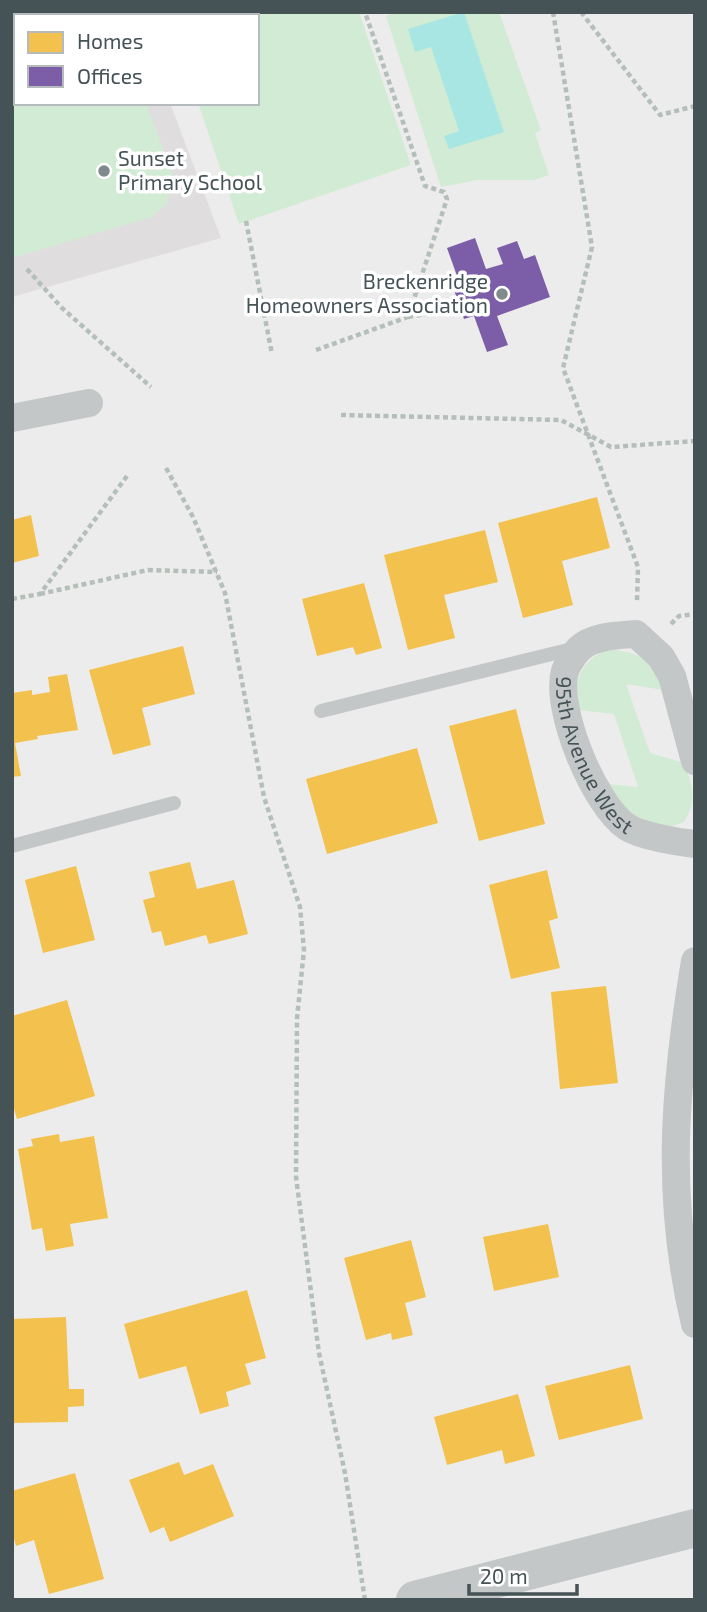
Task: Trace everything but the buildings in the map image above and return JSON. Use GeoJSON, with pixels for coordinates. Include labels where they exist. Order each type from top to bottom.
{"type":"FeatureCollection","features":[{"type":"Feature","properties":{"kind":"street"},"geometry":{"type":"LineString","coordinates":[[12,418],[89,403]]}},
{"type":"Feature","properties":{"kind":"street"},"geometry":{"type":"LineString","coordinates":[[636,634],[661,657],[672,676],[695,761]]}},
{"type":"Feature","properties":{"kind":"street","name":"95th Avenue West"},"geometry":{"type":"LineString","coordinates":[[636,634],[611,635],[581,647],[565,671],[565,705],[579,754],[593,789],[627,827],[677,842],[695,844]]}},
{"type":"Feature","properties":{"kind":"street"},"geometry":{"type":"LineString","coordinates":[[695,961],[674,1132],[675,1215],[685,1283],[695,1324]]}},
{"type":"Feature","properties":{"kind":"street"},"geometry":{"type":"LineString","coordinates":[[415,1600],[695,1528]]}},
{"type":"Feature","properties":{"kind":"lane"},"geometry":{"type":"LineString","coordinates":[[321,711],[581,647]]}},
{"type":"Feature","properties":{"kind":"lane"},"geometry":{"type":"LineString","coordinates":[[12,846],[174,803]]}},
{"type":"Feature","properties":{"kind":"path"},"geometry":{"type":"LineString","coordinates":[[365,12],[425,186],[444,192],[447,199],[408,317]]}},
{"type":"Feature","properties":{"kind":"path"},"geometry":{"type":"LineString","coordinates":[[553,12],[592,247],[563,368],[638,567],[636,634]]}},
{"type":"Feature","properties":{"kind":"path"},"geometry":{"type":"LineString","coordinates":[[581,12],[660,115],[695,106]]}},
{"type":"Feature","properties":{"kind":"path"},"geometry":{"type":"LineString","coordinates":[[246,221],[272,354]]}},
{"type":"Feature","properties":{"kind":"path"},"geometry":{"type":"LineString","coordinates":[[27,269],[62,309],[151,387]]}},
{"type":"Feature","properties":{"kind":"path"},"geometry":{"type":"LineString","coordinates":[[316,350],[408,317],[454,309]]}},
{"type":"Feature","properties":{"kind":"path"},"geometry":{"type":"LineString","coordinates":[[341,415],[561,420],[611,447],[695,441]]}},
{"type":"Feature","properties":{"kind":"path"},"geometry":{"type":"LineString","coordinates":[[166,468],[193,517],[225,593],[264,797],[300,907],[304,950],[297,1018],[296,1177],[319,1353],[345,1473],[365,1600]]}},
{"type":"Feature","properties":{"kind":"path"},"geometry":{"type":"LineString","coordinates":[[40,594],[127,476]]}},
{"type":"Feature","properties":{"kind":"path"},"geometry":{"type":"LineString","coordinates":[[12,599],[148,570],[217,572]]}},
{"type":"Feature","properties":{"kind":"shaded area","name":"Sunset Primary School"},"geometry":{"type":"Polygon","coordinates":[[[12,12],[136,12],[14,14],[14,105],[171,105],[221,238],[12,297],[12,12]]]}},
{"type":"Feature","properties":{"kind":"green space","name":"Sunset Primary School"},"geometry":{"type":"Polygon","coordinates":[[[12,12],[109,12],[14,14],[14,105],[147,105],[174,178],[167,203],[152,217],[12,258],[12,12]]]}},
{"type":"Feature","properties":{"kind":"green space"},"geometry":{"type":"Polygon","coordinates":[[[359,12],[411,165],[239,224],[199,105],[259,105],[259,14],[246,14],[359,12]]]}},
{"type":"Feature","properties":{"kind":"green space"},"geometry":{"type":"Polygon","coordinates":[[[397,12],[499,12],[541,130],[535,133],[549,175],[535,180],[477,180],[441,187],[386,16],[397,12]]]}},
{"type":"Feature","properties":{"kind":"green space"},"geometry":{"type":"Polygon","coordinates":[[[607,649],[643,659],[654,671],[664,690],[626,684],[650,753],[685,763],[692,800],[684,822],[664,829],[620,809],[598,783],[638,787],[614,714],[579,710],[577,690],[580,674],[590,660],[607,649]]]}},
{"type":"Feature","properties":{"kind":"water"},"geometry":{"type":"Polygon","coordinates":[[[464,12],[504,132],[449,149],[444,136],[459,131],[431,47],[415,52],[408,29],[464,12]]]}},
{"type":"Feature","properties":{"kind":"place","name":"Sunset Primary School"},"geometry":{"type":"Point","coordinates":[104,171]}},
{"type":"Feature","properties":{"kind":"place","name":"Breckenridge Homeowners Association"},"geometry":{"type":"Point","coordinates":[502,294]}}]}
